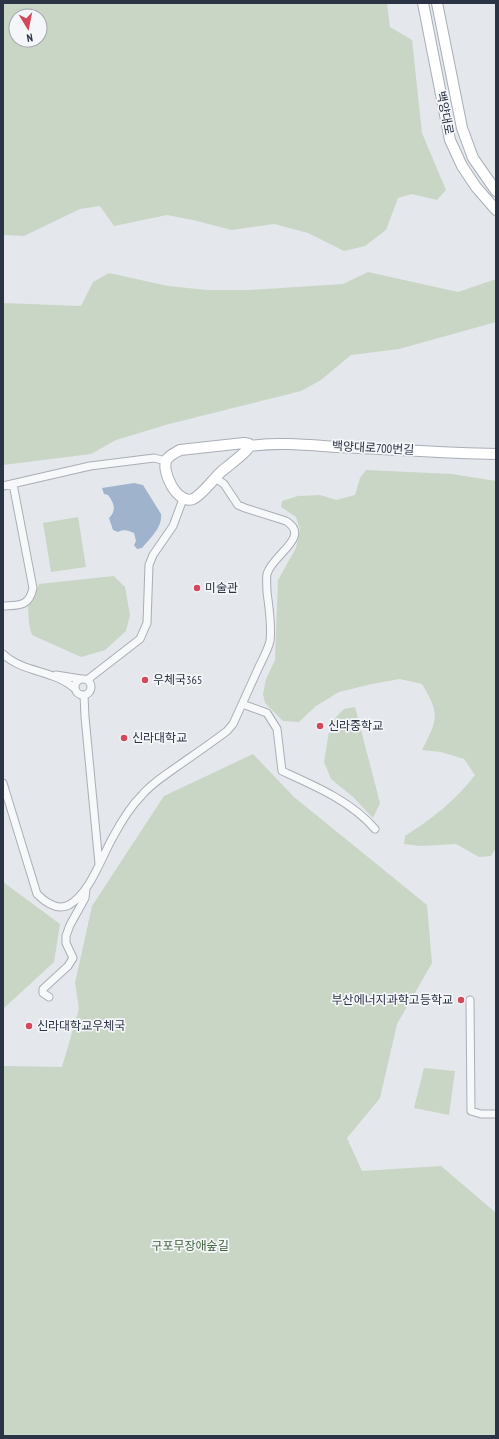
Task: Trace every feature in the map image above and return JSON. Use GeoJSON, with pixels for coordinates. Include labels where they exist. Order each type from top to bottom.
{"type":"FeatureCollection","features":[{"type":"Feature","properties":{"kind":"street","name":"백양대로"},"geometry":{"type":"LineString","coordinates":[[423,3],[450,140],[462,166],[476,187],[496,210]]}},
{"type":"Feature","properties":{"kind":"street","name":"백양대로"},"geometry":{"type":"LineString","coordinates":[[437,3],[462,128],[473,158],[496,191]]}},
{"type":"Feature","properties":{"kind":"street","name":"백양대로700번길"},"geometry":{"type":"LineString","coordinates":[[166,461],[172,454],[180,450],[244,443],[249,444],[250,446],[266,444],[307,445],[496,454]]}},
{"type":"Feature","properties":{"kind":"street"},"geometry":{"type":"LineString","coordinates":[[3,486],[90,466],[154,458],[166,461],[165,469],[177,495],[183,499],[192,500],[233,461],[248,450],[250,446]]}},
{"type":"Feature","properties":{"kind":"street"},"geometry":{"type":"LineString","coordinates":[[3,783],[37,894],[45,902],[59,907],[68,906],[86,889],[113,837],[129,810],[142,794],[227,731],[233,724],[270,641],[270,620],[266,582],[267,573],[277,557],[290,544],[295,536],[295,530],[286,521],[238,505],[224,484],[215,478]]}},
{"type":"Feature","properties":{"kind":"street"},"geometry":{"type":"LineString","coordinates":[[3,606],[25,604],[32,597],[33,588],[13,484]]}},
{"type":"Feature","properties":{"kind":"street"},"geometry":{"type":"LineString","coordinates":[[74,688],[76,682],[84,679],[140,639],[147,622],[149,565],[153,555],[173,526],[183,499]]}},
{"type":"Feature","properties":{"kind":"street"},"geometry":{"type":"LineString","coordinates":[[3,654],[10,661],[64,681],[74,688],[78,694],[84,696]]}},
{"type":"Feature","properties":{"kind":"street"},"geometry":{"type":"LineString","coordinates":[[48,675],[84,679],[90,683],[91,689],[84,696]]}},
{"type":"Feature","properties":{"kind":"street"},"geometry":{"type":"LineString","coordinates":[[84,696],[99,864]]}},
{"type":"Feature","properties":{"kind":"street"},"geometry":{"type":"LineString","coordinates":[[242,704],[267,713],[277,729],[282,771],[309,783],[348,804],[370,822],[376,829]]}},
{"type":"Feature","properties":{"kind":"street"},"geometry":{"type":"LineString","coordinates":[[49,998],[43,993],[42,989],[68,966],[73,958],[66,943],[66,936],[70,925],[85,898],[86,889]]}},
{"type":"Feature","properties":{"kind":"street"},"geometry":{"type":"LineString","coordinates":[[470,1000],[471,1111],[481,1114],[496,1114]]}},
{"type":"Feature","properties":{"kind":"green space"},"geometry":{"type":"Polygon","coordinates":[[[3,3],[387,3],[390,27],[412,40],[422,133],[446,190],[437,200],[412,194],[398,198],[386,230],[365,246],[344,251],[308,233],[274,224],[232,230],[167,215],[114,226],[100,206],[80,209],[24,236],[3,235],[3,3]]]}},
{"type":"Feature","properties":{"kind":"green space"},"geometry":{"type":"Polygon","coordinates":[[[368,272],[458,292],[496,279],[496,322],[399,349],[351,355],[321,380],[301,391],[169,424],[116,440],[91,454],[3,465],[3,303],[81,306],[93,282],[109,273],[168,286],[207,290],[249,290],[343,284],[368,272]]]}},
{"type":"Feature","properties":{"kind":"green space"},"geometry":{"type":"Polygon","coordinates":[[[366,470],[452,474],[496,481],[496,848],[491,856],[479,857],[456,844],[420,846],[404,844],[405,836],[425,823],[443,808],[460,793],[475,775],[464,759],[441,752],[422,750],[431,731],[435,717],[432,703],[422,684],[400,679],[339,692],[316,706],[299,722],[283,721],[265,703],[263,694],[266,679],[275,660],[278,580],[296,548],[300,530],[296,517],[281,507],[282,501],[298,496],[320,495],[336,500],[355,495],[360,478],[366,470]]]}},
{"type":"Feature","properties":{"kind":"green space"},"geometry":{"type":"Polygon","coordinates":[[[78,517],[86,567],[51,572],[43,523],[78,517]]]}},
{"type":"Feature","properties":{"kind":"green space"},"geometry":{"type":"Polygon","coordinates":[[[114,576],[125,587],[130,615],[126,631],[105,650],[81,657],[32,635],[29,624],[28,607],[39,584],[114,576]]]}},
{"type":"Feature","properties":{"kind":"green space"},"geometry":{"type":"Polygon","coordinates":[[[355,707],[380,803],[373,818],[353,797],[331,779],[324,762],[330,726],[344,709],[355,707]]]}},
{"type":"Feature","properties":{"kind":"green space","name":"구포무장애숲길"},"geometry":{"type":"Polygon","coordinates":[[[253,754],[294,797],[427,905],[432,963],[397,1024],[380,1098],[347,1138],[362,1171],[441,1166],[495,1212],[496,1211],[496,1436],[3,1436],[3,1066],[62,1067],[79,1009],[75,983],[92,906],[164,796],[253,754]]]}},
{"type":"Feature","properties":{"kind":"green space"},"geometry":{"type":"Polygon","coordinates":[[[3,882],[60,924],[54,962],[3,1009],[3,882]]]}},
{"type":"Feature","properties":{"kind":"green space"},"geometry":{"type":"Polygon","coordinates":[[[424,1068],[455,1071],[449,1115],[414,1108],[424,1068]]]}},
{"type":"Feature","properties":{"kind":"water"},"geometry":{"type":"Polygon","coordinates":[[[134,483],[143,485],[161,514],[158,528],[142,548],[137,549],[134,545],[136,541],[134,533],[126,530],[118,532],[113,530],[109,518],[112,515],[114,506],[108,495],[104,494],[102,488],[134,483]]]}},
{"type":"Feature","properties":{"kind":"place","name":"미술관"},"geometry":{"type":"Point","coordinates":[197,588]}},
{"type":"Feature","properties":{"kind":"place","name":"우체국365"},"geometry":{"type":"Point","coordinates":[145,680]}},
{"type":"Feature","properties":{"kind":"place","name":"신라중학교"},"geometry":{"type":"Point","coordinates":[320,726]}},
{"type":"Feature","properties":{"kind":"place","name":"신라대학교"},"geometry":{"type":"Point","coordinates":[124,738]}},
{"type":"Feature","properties":{"kind":"place","name":"부산에너지과학고등학교"},"geometry":{"type":"Point","coordinates":[461,1000]}},
{"type":"Feature","properties":{"kind":"place","name":"신라대학교우체국"},"geometry":{"type":"Point","coordinates":[29,1026]}}]}
